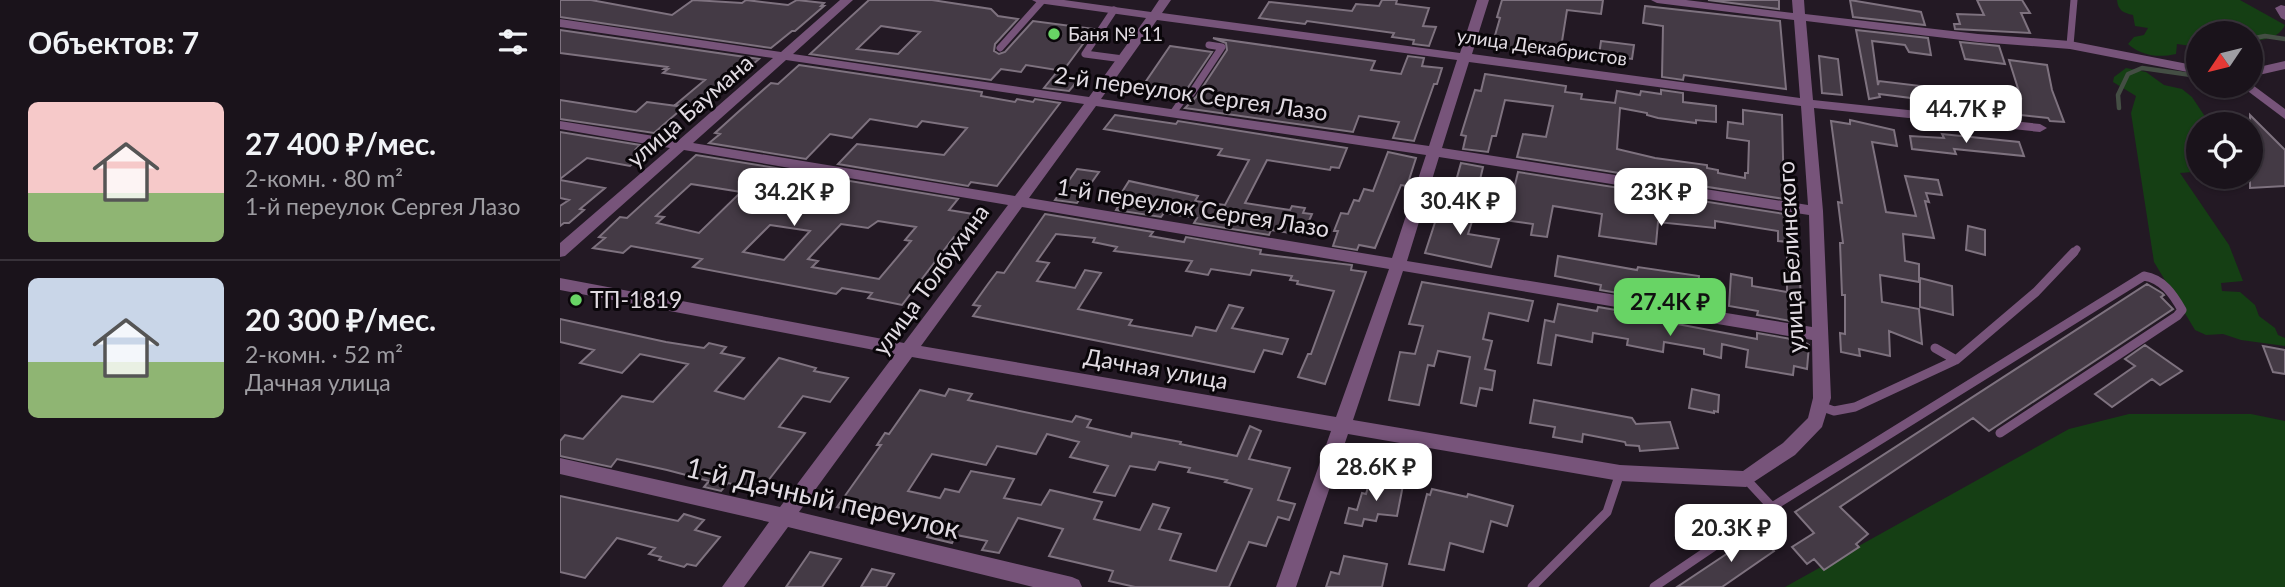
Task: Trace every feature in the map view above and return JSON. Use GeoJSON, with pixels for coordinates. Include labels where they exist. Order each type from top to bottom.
{"type":"FeatureCollection","features":[{"type":"Feature","properties":{"kind":"street","name":"улица Баумана"},"geometry":{"type":"LineString","coordinates":[[560,252],[847,0]]}},
{"type":"Feature","properties":{"kind":"street","name":"улица Декабристов"},"geometry":{"type":"LineString","coordinates":[[1040,0],[1932,120],[2040,128]]}},
{"type":"Feature","properties":{"kind":"street","name":"улица Толбухина"},"geometry":{"type":"LineString","coordinates":[[732,587],[1165,0]]}},
{"type":"Feature","properties":{"kind":"street"},"geometry":{"type":"LineString","coordinates":[[1286,587],[1436,152],[1483,0]]}},
{"type":"Feature","properties":{"kind":"street"},"geometry":{"type":"LineString","coordinates":[[1657,0],[1978,38],[2070,45],[2186,68]]}},
{"type":"Feature","properties":{"kind":"street","name":"улица Белинского"},"geometry":{"type":"LineString","coordinates":[[1798,0],[1816,211],[1820,406]]}},
{"type":"Feature","properties":{"kind":"street","name":"2-й переулок Сергея Лазо"},"geometry":{"type":"LineString","coordinates":[[560,23],[1816,211]]}},
{"type":"Feature","properties":{"kind":"street"},"geometry":{"type":"LineString","coordinates":[[2263,70],[2285,65]]}},
{"type":"Feature","properties":{"kind":"street"},"geometry":{"type":"LineString","coordinates":[[2263,98],[2285,115]]}},
{"type":"Feature","properties":{"kind":"street","name":"1-й переулок Сергея Лазо"},"geometry":{"type":"LineString","coordinates":[[560,125],[1819,335]]}},
{"type":"Feature","properties":{"kind":"street","name":"Дачная улица"},"geometry":{"type":"LineString","coordinates":[[560,284],[908,350],[1620,473],[1746,479]]}},
{"type":"Feature","properties":{"kind":"street"},"geometry":{"type":"LineString","coordinates":[[1746,479],[1789,449],[1816,422],[1820,406]]}},
{"type":"Feature","properties":{"kind":"street","name":"1-й Дачный переулок"},"geometry":{"type":"LineString","coordinates":[[560,466],[1072,587]]}},
{"type":"Feature","properties":{"kind":"lane"},"geometry":{"type":"LineString","coordinates":[[1000,48],[1040,0]]}},
{"type":"Feature","properties":{"kind":"lane"},"geometry":{"type":"LineString","coordinates":[[2070,45],[2074,0]]}},
{"type":"Feature","properties":{"kind":"lane"},"geometry":{"type":"LineString","coordinates":[[1114,10],[1085,54],[1123,59]]}},
{"type":"Feature","properties":{"kind":"lane"},"geometry":{"type":"LineString","coordinates":[[1173,113],[1183,99],[1191,94],[1222,47],[1209,45]]}},
{"type":"Feature","properties":{"kind":"lane"},"geometry":{"type":"LineString","coordinates":[[1820,406],[1833,411],[1855,407],[1956,360],[2036,292],[2077,249]]}},
{"type":"Feature","properties":{"kind":"lane"},"geometry":{"type":"LineString","coordinates":[[1654,587],[1772,507],[2144,276],[2151,276],[2175,297],[2182,310],[2177,316],[2000,433]]}},
{"type":"Feature","properties":{"kind":"lane"},"geometry":{"type":"LineString","coordinates":[[1935,348],[1956,360]]}},
{"type":"Feature","properties":{"kind":"lane"},"geometry":{"type":"LineString","coordinates":[[1532,587],[1607,512],[1620,473]]}},
{"type":"Feature","properties":{"kind":"lane"},"geometry":{"type":"LineString","coordinates":[[1746,479],[1772,507]]}},
{"type":"Feature","properties":{"kind":"green space"},"geometry":{"type":"Polygon","coordinates":[[[2117,0],[2240,0],[2285,25],[2275,36],[2263,40],[2263,21],[2186,21],[2186,45],[2177,44],[2176,54],[2150,55],[2128,44],[2134,37],[2144,35],[2148,28],[2135,26],[2133,15],[2119,7],[2117,0]]]}},
{"type":"Feature","properties":{"kind":"green space"},"geometry":{"type":"Polygon","coordinates":[[[2126,68],[2146,72],[2164,85],[2182,89],[2186,92],[2186,98],[2193,98],[2202,112],[2186,112],[2186,173],[2180,173],[2186,182],[2186,189],[2191,189],[2229,245],[2243,281],[2221,283],[2222,291],[2240,292],[2255,305],[2259,316],[2275,328],[2278,335],[2285,338],[2285,346],[2241,340],[2223,334],[2206,335],[2195,330],[2154,262],[2131,113],[2136,96],[2113,82],[2114,77],[2126,68]]]}},
{"type":"Feature","properties":{"kind":"green space"},"geometry":{"type":"Polygon","coordinates":[[[2129,414],[2251,414],[2285,421],[2285,587],[1785,587],[2069,429],[2129,414]]]}},
{"type":"Feature","properties":{"kind":"building"},"geometry":{"type":"Polygon","coordinates":[[[560,0],[591,0],[672,15],[693,0],[742,3],[746,0],[788,5],[797,0],[824,3],[821,6],[824,6],[771,48],[560,17],[560,0]]]}},
{"type":"Feature","properties":{"kind":"building"},"geometry":{"type":"Polygon","coordinates":[[[869,0],[932,0],[991,9],[998,16],[1018,19],[995,44],[994,51],[999,54],[1005,52],[1033,21],[1094,29],[1063,71],[1026,65],[1021,72],[1001,69],[991,80],[810,54],[869,0]],[[881,26],[857,49],[898,54],[920,32],[881,26]]]}},
{"type":"Feature","properties":{"kind":"building"},"geometry":{"type":"Polygon","coordinates":[[[1382,0],[1397,0],[1396,4],[1429,8],[1423,26],[1436,27],[1429,46],[1413,44],[1414,40],[1392,37],[1394,33],[1307,21],[1305,24],[1259,18],[1269,2],[1352,11],[1356,4],[1379,6],[1382,0]]]}},
{"type":"Feature","properties":{"kind":"building"},"geometry":{"type":"Polygon","coordinates":[[[1502,0],[1603,0],[1601,14],[1567,10],[1560,54],[1541,52],[1541,55],[1492,46],[1502,0]]]}},
{"type":"Feature","properties":{"kind":"building"},"geometry":{"type":"Polygon","coordinates":[[[1708,0],[1779,0],[1779,9],[1708,0]]]}},
{"type":"Feature","properties":{"kind":"building"},"geometry":{"type":"Polygon","coordinates":[[[1850,0],[1921,12],[1925,25],[1853,17],[1850,0]]]}},
{"type":"Feature","properties":{"kind":"building"},"geometry":{"type":"Polygon","coordinates":[[[1977,0],[2022,0],[2030,13],[2021,13],[2030,33],[1955,29],[1954,24],[1960,24],[1957,14],[1984,15],[1977,0]]]}},
{"type":"Feature","properties":{"kind":"building"},"geometry":{"type":"Polygon","coordinates":[[[1645,6],[1780,21],[1786,89],[1684,75],[1683,80],[1662,77],[1663,26],[1643,23],[1645,6]]]}},
{"type":"Feature","properties":{"kind":"building"},"geometry":{"type":"Polygon","coordinates":[[[560,30],[759,59],[700,109],[675,105],[705,80],[663,73],[667,67],[560,53],[560,30]]]}},
{"type":"Feature","properties":{"kind":"building"},"geometry":{"type":"Polygon","coordinates":[[[1856,30],[1928,38],[1931,55],[1909,52],[1905,45],[1872,41],[1878,85],[1879,81],[2021,98],[2009,60],[2047,65],[2052,90],[2064,122],[1879,94],[1880,97],[1869,99],[1856,30]]]}},
{"type":"Feature","properties":{"kind":"building"},"geometry":{"type":"Polygon","coordinates":[[[1213,38],[1375,61],[1371,70],[1401,74],[1408,56],[1424,58],[1422,66],[1442,68],[1414,141],[1393,138],[1399,122],[1359,116],[1353,132],[1185,108],[1196,97],[1227,50],[1226,43],[1213,38]]]}},
{"type":"Feature","properties":{"kind":"building"},"geometry":{"type":"Polygon","coordinates":[[[1601,41],[1634,45],[1632,59],[1599,55],[1601,41]]]}},
{"type":"Feature","properties":{"kind":"building"},"geometry":{"type":"Polygon","coordinates":[[[1960,42],[1999,46],[2005,64],[1965,59],[1960,42]]]}},
{"type":"Feature","properties":{"kind":"building"},"geometry":{"type":"Polygon","coordinates":[[[1170,46],[1212,52],[1187,89],[1165,86],[1161,92],[1140,90],[1170,46]]]}},
{"type":"Feature","properties":{"kind":"building"},"geometry":{"type":"Polygon","coordinates":[[[1819,56],[1838,59],[1842,95],[1822,93],[1819,56]]]}},
{"type":"Feature","properties":{"kind":"building"},"geometry":{"type":"Polygon","coordinates":[[[799,65],[982,92],[981,96],[1015,102],[1017,99],[1033,102],[1035,99],[1060,103],[997,186],[971,182],[968,186],[838,164],[857,144],[944,155],[967,128],[922,121],[917,127],[870,119],[852,138],[830,134],[806,159],[709,143],[720,134],[715,133],[771,83],[778,84],[799,65]]]}},
{"type":"Feature","properties":{"kind":"building"},"geometry":{"type":"Polygon","coordinates":[[[1056,73],[1081,77],[1069,91],[1044,88],[1056,73]]]}},
{"type":"Feature","properties":{"kind":"building"},"geometry":{"type":"Polygon","coordinates":[[[1485,74],[1566,86],[1565,92],[1582,94],[1581,99],[1615,103],[1617,91],[1640,95],[1641,91],[1661,94],[1661,90],[1683,93],[1683,102],[1716,106],[1716,122],[1696,120],[1696,123],[1658,118],[1620,108],[1617,149],[1655,158],[1707,165],[1707,168],[1718,170],[1718,173],[1745,178],[1745,173],[1748,173],[1749,141],[1727,138],[1728,122],[1743,124],[1743,110],[1782,115],[1784,199],[1517,157],[1523,134],[1546,137],[1553,106],[1505,100],[1496,136],[1492,136],[1488,152],[1463,149],[1466,136],[1461,135],[1475,90],[1481,91],[1485,74]]]}},
{"type":"Feature","properties":{"kind":"building"},"geometry":{"type":"Polygon","coordinates":[[[560,100],[636,112],[647,102],[684,107],[654,133],[560,119],[560,100]]]}},
{"type":"Feature","properties":{"kind":"building"},"geometry":{"type":"Polygon","coordinates":[[[1115,115],[1176,124],[1178,121],[1347,148],[1339,168],[1331,167],[1330,170],[1267,160],[1245,203],[1290,210],[1292,206],[1305,208],[1303,213],[1312,214],[1303,235],[1271,230],[1269,235],[1194,223],[1197,218],[1164,213],[1161,217],[1116,210],[1126,193],[1122,192],[1129,181],[1198,196],[1195,201],[1225,205],[1249,160],[1218,155],[1222,149],[1104,129],[1115,115]]]}},
{"type":"Feature","properties":{"kind":"building"},"geometry":{"type":"Polygon","coordinates":[[[1850,120],[1894,130],[1897,146],[1872,142],[1886,212],[1916,216],[1905,176],[1938,180],[1942,195],[1926,193],[1929,202],[1925,201],[1934,238],[1903,234],[1905,261],[1919,264],[1919,282],[1880,275],[1882,302],[1919,309],[1922,344],[1889,331],[1890,356],[1859,349],[1860,356],[1841,352],[1840,333],[1845,334],[1845,295],[1842,295],[1840,243],[1843,243],[1838,202],[1842,203],[1831,121],[1850,124],[1850,120]]]}},
{"type":"Feature","properties":{"kind":"building"},"geometry":{"type":"Polygon","coordinates":[[[2263,128],[2285,150],[2285,186],[2263,187],[2263,128]]]}},
{"type":"Feature","properties":{"kind":"building"},"geometry":{"type":"Polygon","coordinates":[[[560,132],[640,145],[636,149],[648,151],[630,166],[587,158],[560,179],[560,132]]]}},
{"type":"Feature","properties":{"kind":"building"},"geometry":{"type":"Polygon","coordinates":[[[1942,134],[2019,142],[2024,156],[1954,149],[1956,154],[1912,149],[1910,136],[1944,138],[1942,134]]]}},
{"type":"Feature","properties":{"kind":"building"},"geometry":{"type":"Polygon","coordinates":[[[1388,152],[1416,158],[1407,186],[1401,185],[1375,248],[1359,245],[1357,250],[1333,246],[1338,231],[1334,231],[1341,213],[1348,214],[1354,200],[1359,201],[1364,189],[1373,191],[1388,152]]]}},
{"type":"Feature","properties":{"kind":"building"},"geometry":{"type":"Polygon","coordinates":[[[696,155],[794,171],[792,174],[958,199],[949,210],[979,215],[962,238],[954,237],[902,305],[868,298],[872,293],[842,288],[836,294],[693,267],[702,259],[631,246],[623,253],[593,248],[605,238],[599,237],[620,217],[627,218],[696,155]],[[691,184],[656,216],[664,217],[657,223],[699,233],[741,192],[691,184]],[[878,221],[868,228],[841,224],[808,259],[818,261],[812,267],[879,279],[911,241],[905,240],[916,227],[878,221]],[[770,225],[743,252],[784,260],[810,231],[770,225]]]}},
{"type":"Feature","properties":{"kind":"building"},"geometry":{"type":"Polygon","coordinates":[[[1461,163],[1483,167],[1479,184],[1456,181],[1461,163]]]}},
{"type":"Feature","properties":{"kind":"building"},"geometry":{"type":"Polygon","coordinates":[[[1077,169],[1099,172],[1077,203],[1055,200],[1077,169]]]}},
{"type":"Feature","properties":{"kind":"building"},"geometry":{"type":"Polygon","coordinates":[[[1518,172],[1797,216],[1802,323],[1757,315],[1758,311],[1729,306],[1731,274],[1752,278],[1752,286],[1787,292],[1787,242],[1778,241],[1778,231],[1715,221],[1715,228],[1658,222],[1656,244],[1599,236],[1602,214],[1553,206],[1547,237],[1531,235],[1533,224],[1503,220],[1506,202],[1511,202],[1518,172]]]}},
{"type":"Feature","properties":{"kind":"building"},"geometry":{"type":"Polygon","coordinates":[[[560,180],[605,188],[580,209],[584,210],[569,223],[560,226],[560,206],[569,200],[560,198],[560,180]]]}},
{"type":"Feature","properties":{"kind":"building"},"geometry":{"type":"Polygon","coordinates":[[[1443,198],[1457,201],[1455,208],[1475,212],[1468,234],[1499,239],[1491,267],[1425,253],[1443,198]]]}},
{"type":"Feature","properties":{"kind":"building"},"geometry":{"type":"Polygon","coordinates":[[[1045,214],[1153,232],[1150,236],[1184,242],[1186,237],[1261,250],[1260,254],[1352,265],[1351,270],[1366,272],[1325,384],[1298,377],[1308,354],[1311,354],[1334,291],[1297,284],[1298,281],[1290,280],[1292,276],[1252,270],[1250,275],[1211,269],[1208,275],[1186,271],[1192,261],[1114,251],[1117,247],[1093,242],[1095,238],[1056,234],[1037,261],[1049,263],[1037,281],[1075,288],[1085,270],[1101,273],[1078,309],[1132,320],[1129,325],[1192,336],[1196,327],[1216,331],[1229,305],[1243,308],[1232,328],[1288,339],[1282,354],[1264,350],[1254,372],[973,316],[980,306],[973,305],[997,272],[1004,273],[1045,214]]]}},
{"type":"Feature","properties":{"kind":"building"},"geometry":{"type":"Polygon","coordinates":[[[1968,226],[1985,230],[1985,255],[1966,250],[1968,226]]]}},
{"type":"Feature","properties":{"kind":"building"},"geometry":{"type":"Polygon","coordinates":[[[1558,256],[1637,270],[1638,267],[1699,276],[1698,290],[1694,290],[1693,300],[1618,287],[1618,293],[1600,290],[1601,285],[1555,276],[1558,256]]]}},
{"type":"Feature","properties":{"kind":"building"},"geometry":{"type":"Polygon","coordinates":[[[1920,278],[1952,286],[1953,315],[1920,307],[1920,278]]]}},
{"type":"Feature","properties":{"kind":"building"},"geometry":{"type":"Polygon","coordinates":[[[1422,282],[1533,301],[1528,321],[1489,313],[1483,339],[1492,341],[1485,369],[1495,371],[1492,390],[1480,388],[1476,406],[1461,403],[1470,357],[1438,351],[1434,366],[1428,365],[1419,405],[1389,400],[1400,352],[1415,354],[1423,326],[1409,324],[1422,282]]]}},
{"type":"Feature","properties":{"kind":"building"},"geometry":{"type":"Polygon","coordinates":[[[2147,284],[2162,293],[2164,295],[2161,297],[2173,309],[1989,431],[1973,418],[1840,507],[1868,534],[1856,544],[1859,547],[1824,570],[1814,559],[1807,564],[1792,547],[1814,533],[1795,512],[2147,284]]]}},
{"type":"Feature","properties":{"kind":"building"},"geometry":{"type":"Polygon","coordinates":[[[1558,304],[1597,311],[1598,307],[1616,310],[1615,312],[1757,339],[1757,333],[1803,341],[1809,345],[1807,369],[1794,366],[1793,375],[1746,367],[1748,350],[1722,344],[1721,358],[1704,354],[1704,349],[1664,342],[1663,352],[1627,345],[1628,339],[1593,333],[1592,342],[1556,335],[1551,365],[1538,363],[1545,320],[1554,322],[1558,304]]]}},
{"type":"Feature","properties":{"kind":"building"},"geometry":{"type":"Polygon","coordinates":[[[560,319],[666,342],[704,348],[709,343],[726,347],[721,353],[744,358],[715,391],[744,399],[779,358],[816,368],[814,371],[848,378],[830,402],[803,396],[779,427],[805,433],[764,486],[759,485],[756,489],[728,483],[721,491],[704,487],[709,481],[617,459],[611,467],[560,456],[560,441],[565,435],[583,439],[622,396],[653,402],[688,364],[640,354],[622,373],[580,363],[594,350],[560,342],[560,319]]]}},
{"type":"Feature","properties":{"kind":"building"},"geometry":{"type":"Polygon","coordinates":[[[2145,345],[2182,371],[2160,385],[2152,379],[2112,407],[2095,394],[2135,366],[2125,359],[2145,345]]]}},
{"type":"Feature","properties":{"kind":"building"},"geometry":{"type":"Polygon","coordinates":[[[2263,346],[2285,350],[2285,374],[2273,372],[2263,346]]]}},
{"type":"Feature","properties":{"kind":"building"},"geometry":{"type":"Polygon","coordinates":[[[949,389],[972,394],[968,400],[1072,422],[1076,416],[1091,420],[1087,427],[1131,437],[1132,433],[1181,442],[1180,444],[1237,456],[1250,426],[1261,431],[1249,459],[1290,468],[1278,500],[1295,504],[1289,520],[1278,517],[1266,546],[1249,542],[1229,587],[1135,587],[1109,581],[1113,571],[1049,556],[1063,529],[1018,518],[999,553],[982,550],[987,541],[956,535],[952,543],[927,537],[931,529],[837,507],[881,445],[877,445],[885,433],[889,434],[920,390],[945,396],[949,389]],[[1047,434],[1036,454],[997,446],[986,465],[932,454],[908,491],[940,498],[945,489],[959,492],[971,471],[1014,479],[1004,498],[1041,505],[1050,490],[1102,502],[1094,519],[1140,530],[1153,504],[1169,508],[1159,529],[1181,534],[1170,560],[1216,571],[1252,489],[1225,482],[1227,480],[1188,472],[1190,468],[1159,462],[1155,470],[1130,466],[1115,496],[1094,492],[1108,466],[1070,457],[1079,442],[1047,434]]]}},
{"type":"Feature","properties":{"kind":"building"},"geometry":{"type":"Polygon","coordinates":[[[1692,389],[1719,395],[1718,412],[1689,408],[1692,389]]]}},
{"type":"Feature","properties":{"kind":"building"},"geometry":{"type":"Polygon","coordinates":[[[1534,400],[1632,418],[1636,424],[1670,422],[1678,448],[1640,451],[1639,446],[1583,434],[1582,442],[1553,437],[1555,427],[1530,423],[1534,400]]]}},
{"type":"Feature","properties":{"kind":"building"},"geometry":{"type":"Polygon","coordinates":[[[1370,480],[1403,485],[1397,516],[1378,514],[1376,521],[1364,519],[1362,526],[1345,523],[1349,508],[1357,510],[1362,493],[1366,494],[1370,480]]]}},
{"type":"Feature","properties":{"kind":"building"},"geometry":{"type":"Polygon","coordinates":[[[1432,489],[1467,497],[1468,494],[1513,506],[1507,526],[1491,521],[1483,552],[1450,543],[1444,570],[1409,564],[1427,494],[1430,495],[1432,489]]]}},
{"type":"Feature","properties":{"kind":"building"},"geometry":{"type":"Polygon","coordinates":[[[560,496],[678,521],[684,514],[704,520],[695,530],[720,537],[696,566],[687,564],[684,567],[659,560],[661,557],[649,554],[655,548],[617,538],[585,578],[560,572],[560,496]]]}},
{"type":"Feature","properties":{"kind":"building"},"geometry":{"type":"Polygon","coordinates":[[[1758,533],[1774,551],[1722,587],[1677,587],[1758,533]]]}},
{"type":"Feature","properties":{"kind":"building"},"geometry":{"type":"Polygon","coordinates":[[[810,552],[841,559],[822,587],[786,587],[810,552]]]}},
{"type":"Feature","properties":{"kind":"building"},"geometry":{"type":"Polygon","coordinates":[[[1344,556],[1387,564],[1382,587],[1326,587],[1331,572],[1339,574],[1344,556]]]}},
{"type":"Feature","properties":{"kind":"building"},"geometry":{"type":"Polygon","coordinates":[[[872,569],[894,574],[886,587],[861,587],[872,569]]]}},
{"type":"Feature","properties":{"kind":"waterway"},"geometry":{"type":"LineString","coordinates":[[2263,36],[2285,39]]}},
{"type":"Feature","properties":{"kind":"waterway"},"geometry":{"type":"LineString","coordinates":[[2119,108],[2118,95],[2128,74],[2142,68],[2186,74]]}},
{"type":"Feature","properties":{"kind":"place","name":"Баня № 11"},"geometry":{"type":"Point","coordinates":[1054,34]}},
{"type":"Feature","properties":{"kind":"place","name":"ТП-1819"},"geometry":{"type":"Point","coordinates":[576,300]}}]}
